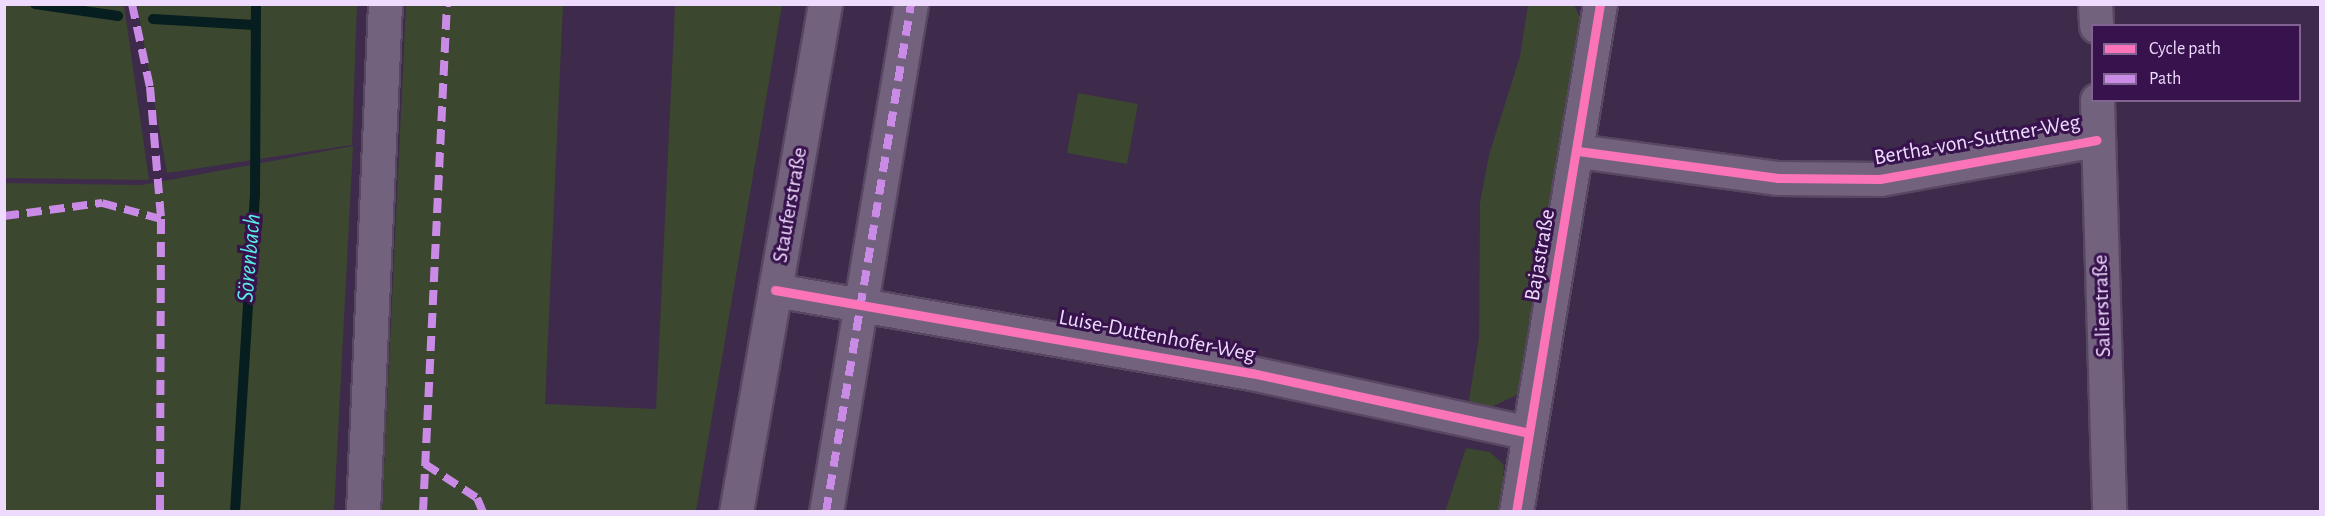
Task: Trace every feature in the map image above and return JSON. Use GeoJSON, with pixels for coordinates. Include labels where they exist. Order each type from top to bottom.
{"type":"FeatureCollection","features":[{"type":"Feature","properties":{"kind":"street"},"geometry":{"type":"LineString","coordinates":[[363,512],[385,4]]}},
{"type":"Feature","properties":{"kind":"street","name":"Stauferstraße"},"geometry":{"type":"LineString","coordinates":[[736,512],[825,4]]}},
{"type":"Feature","properties":{"kind":"street"},"geometry":{"type":"LineString","coordinates":[[826,512],[911,4]]}},
{"type":"Feature","properties":{"kind":"street","name":"Bajastraße"},"geometry":{"type":"LineString","coordinates":[[1516,512],[1578,151],[1600,4]]}},
{"type":"Feature","properties":{"kind":"street"},"geometry":{"type":"LineString","coordinates":[[2096,4],[2096,24]]}},
{"type":"Feature","properties":{"kind":"street","name":"Salierstraße"},"geometry":{"type":"LineString","coordinates":[[2097,102],[2109,512]]}},
{"type":"Feature","properties":{"kind":"street","name":"Bertha-von-Suttner-Weg"},"geometry":{"type":"LineString","coordinates":[[1578,151],[1778,178],[1880,179],[2097,140]]}},
{"type":"Feature","properties":{"kind":"street","name":"Luise-Duttenhofer-Weg"},"geometry":{"type":"LineString","coordinates":[[775,290],[1252,373],[1529,433]]}},
{"type":"Feature","properties":{"kind":"green space"},"geometry":{"type":"Polygon","coordinates":[[[5,4],[124,5],[149,180],[5,178],[5,4]]]}},
{"type":"Feature","properties":{"kind":"green space"},"geometry":{"type":"Polygon","coordinates":[[[137,5],[357,5],[352,145],[167,173],[137,5]]]}},
{"type":"Feature","properties":{"kind":"green space"},"geometry":{"type":"Polygon","coordinates":[[[406,5],[563,5],[545,404],[656,409],[675,5],[782,5],[696,511],[382,511],[406,5]]]}},
{"type":"Feature","properties":{"kind":"green space"},"geometry":{"type":"Polygon","coordinates":[[[1528,5],[1574,5],[1582,22],[1519,394],[1487,409],[1468,406],[1479,338],[1480,203],[1489,155],[1520,56],[1528,5]]]}},
{"type":"Feature","properties":{"kind":"green space"},"geometry":{"type":"Polygon","coordinates":[[[1078,93],[1138,104],[1127,164],[1067,153],[1078,93]]]}},
{"type":"Feature","properties":{"kind":"green space"},"geometry":{"type":"Polygon","coordinates":[[[353,146],[334,511],[5,511],[5,183],[142,185],[353,146]]]}},
{"type":"Feature","properties":{"kind":"green space"},"geometry":{"type":"Polygon","coordinates":[[[1466,448],[1490,452],[1504,465],[1500,511],[1445,512],[1466,448]]]}},
{"type":"Feature","properties":{"kind":"waterway"},"geometry":{"type":"LineString","coordinates":[[35,4],[118,16]]}},
{"type":"Feature","properties":{"kind":"waterway","name":"Sörenbach"},"geometry":{"type":"LineString","coordinates":[[235,512],[255,195],[256,4]]}},
{"type":"Feature","properties":{"kind":"waterway"},"geometry":{"type":"LineString","coordinates":[[153,19],[255,25]]}},
{"type":"Feature","properties":{"kind":"marked path"},"geometry":{"type":"LineString","coordinates":[[132,4],[150,87],[161,219],[160,512]]}},
{"type":"Feature","properties":{"kind":"marked path"},"geometry":{"type":"LineString","coordinates":[[423,512],[447,4]]}},
{"type":"Feature","properties":{"kind":"marked path"},"geometry":{"type":"LineString","coordinates":[[826,512],[911,4]]}},
{"type":"Feature","properties":{"kind":"marked path"},"geometry":{"type":"LineString","coordinates":[[4,216],[102,203],[161,219]]}},
{"type":"Feature","properties":{"kind":"marked path"},"geometry":{"type":"LineString","coordinates":[[425,464],[477,498],[483,512]]}},
{"type":"Feature","properties":{"kind":"cycle path"},"geometry":{"type":"LineString","coordinates":[[1516,512],[1600,4]]}},
{"type":"Feature","properties":{"kind":"cycle path"},"geometry":{"type":"LineString","coordinates":[[1578,151],[1778,178],[1880,179],[2097,140]]}},
{"type":"Feature","properties":{"kind":"cycle path"},"geometry":{"type":"LineString","coordinates":[[775,290],[1252,373],[1529,433]]}}]}
